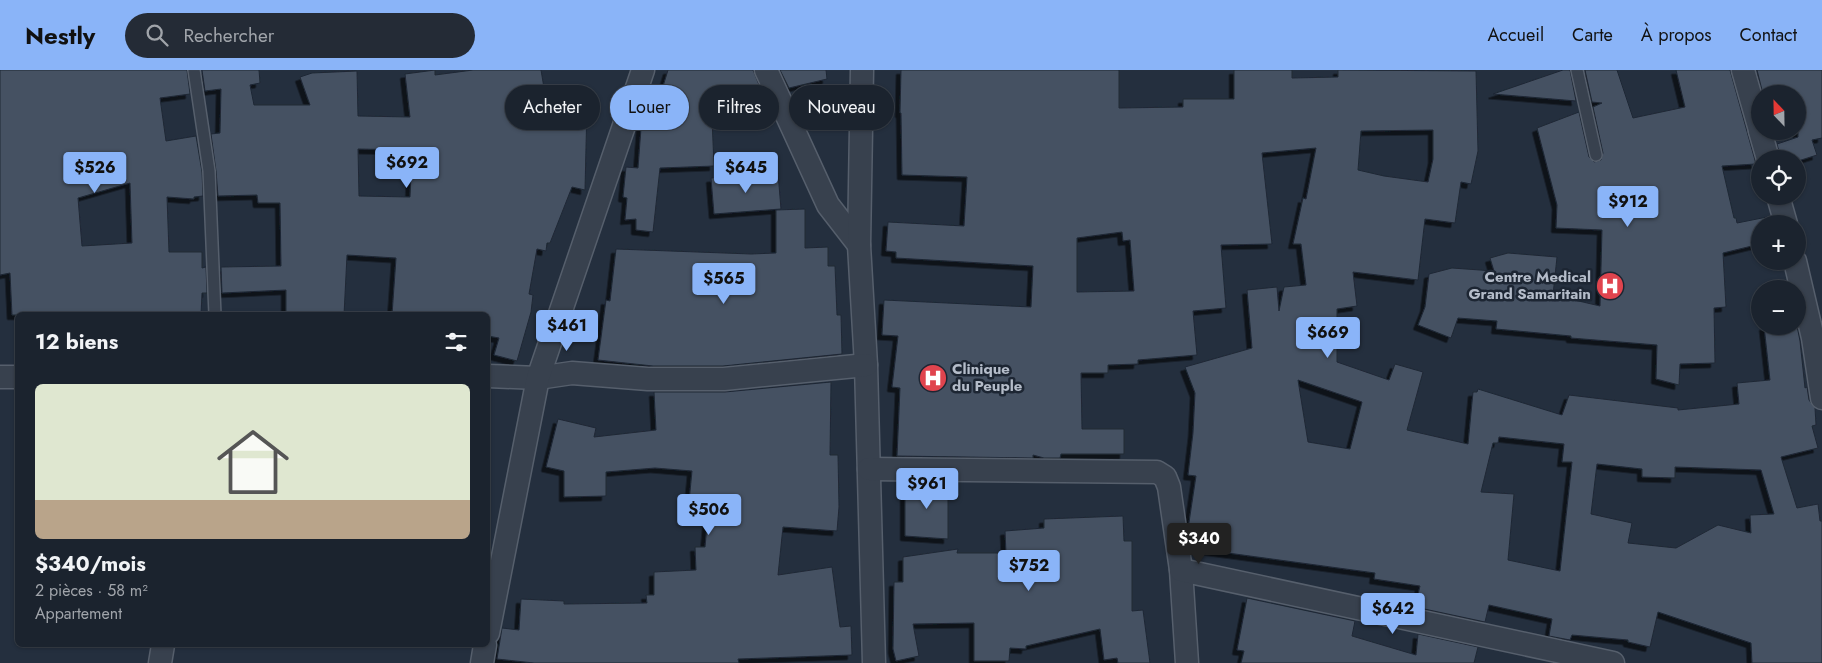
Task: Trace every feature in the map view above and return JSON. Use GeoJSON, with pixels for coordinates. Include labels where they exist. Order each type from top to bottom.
{"type":"FeatureCollection","features":[{"type":"Feature","properties":{"kind":"street"},"geometry":{"type":"LineString","coordinates":[[490,623],[538,378],[643,70]]}},
{"type":"Feature","properties":{"kind":"street"},"geometry":{"type":"LineString","coordinates":[[766,70],[828,205],[860,245]]}},
{"type":"Feature","properties":{"kind":"street"},"geometry":{"type":"LineString","coordinates":[[862,70],[860,245],[866,365],[874,663]]}},
{"type":"Feature","properties":{"kind":"street"},"geometry":{"type":"LineString","coordinates":[[1743,70],[1751,99]]}},
{"type":"Feature","properties":{"kind":"street"},"geometry":{"type":"LineString","coordinates":[[1797,270],[1812,338],[1822,398]]}},
{"type":"Feature","properties":{"kind":"street"},"geometry":{"type":"LineString","coordinates":[[490,376],[538,378],[572,373],[648,379],[724,379],[866,365]]}},
{"type":"Feature","properties":{"kind":"street"},"geometry":{"type":"LineString","coordinates":[[0,378],[15,377]]}},
{"type":"Feature","properties":{"kind":"street"},"geometry":{"type":"LineString","coordinates":[[869,469],[1157,472],[1166,477],[1170,487],[1181,570],[1187,663]]}},
{"type":"Feature","properties":{"kind":"street"},"geometry":{"type":"LineString","coordinates":[[1181,570],[1613,663]]}},
{"type":"Feature","properties":{"kind":"street"},"geometry":{"type":"LineString","coordinates":[[160,663],[163,647]]}},
{"type":"Feature","properties":{"kind":"street"},"geometry":{"type":"LineString","coordinates":[[482,663],[485,647]]}},
{"type":"Feature","properties":{"kind":"lane"},"geometry":{"type":"LineString","coordinates":[[194,70],[209,171],[215,312]]}},
{"type":"Feature","properties":{"kind":"lane"},"geometry":{"type":"LineString","coordinates":[[1577,70],[1596,155]]}},
{"type":"Feature","properties":{"kind":"building"},"geometry":{"type":"Polygon","coordinates":[[[0,70],[187,70],[190,94],[160,98],[166,141],[196,136],[202,172],[203,196],[194,197],[194,199],[167,197],[169,252],[202,252],[202,268],[206,267],[207,293],[202,293],[201,312],[15,312],[15,315],[12,315],[10,273],[0,275],[0,70]],[[130,183],[78,198],[82,246],[132,243],[130,183]]]}},
{"type":"Feature","properties":{"kind":"building"},"geometry":{"type":"Polygon","coordinates":[[[202,70],[259,70],[260,83],[250,85],[254,105],[310,105],[300,77],[312,73],[357,71],[358,116],[410,117],[405,74],[435,70],[435,75],[473,70],[541,70],[544,85],[505,85],[505,130],[586,130],[585,190],[572,187],[550,243],[547,243],[546,251],[537,249],[529,294],[533,295],[531,312],[517,361],[494,355],[499,338],[490,336],[490,312],[392,312],[396,258],[347,255],[344,312],[286,312],[286,290],[222,293],[221,267],[281,266],[280,203],[258,203],[257,195],[218,196],[211,134],[220,133],[221,89],[205,91],[202,70]],[[358,149],[359,196],[410,197],[412,150],[358,149]]]}},
{"type":"Feature","properties":{"kind":"building"},"geometry":{"type":"Polygon","coordinates":[[[668,70],[753,70],[759,85],[699,85],[699,130],[712,130],[714,166],[660,168],[653,232],[636,230],[636,219],[625,220],[627,198],[623,197],[626,167],[638,168],[641,130],[689,130],[689,85],[663,85],[668,70]]]}},
{"type":"Feature","properties":{"kind":"building"},"geometry":{"type":"Polygon","coordinates":[[[780,70],[826,70],[827,79],[802,85],[789,85],[789,88],[780,70]]]}},
{"type":"Feature","properties":{"kind":"building"},"geometry":{"type":"Polygon","coordinates":[[[901,70],[1119,70],[1119,108],[1183,107],[1183,99],[1234,99],[1234,70],[1292,70],[1292,78],[1338,77],[1338,70],[1476,71],[1478,151],[1471,184],[1461,182],[1455,223],[1425,219],[1418,280],[1353,272],[1357,306],[1337,309],[1337,362],[1389,380],[1395,364],[1423,372],[1407,430],[1468,444],[1473,392],[1477,392],[1478,389],[1562,415],[1569,395],[1678,408],[1678,410],[1739,404],[1737,383],[1770,380],[1765,335],[1799,335],[1805,388],[1807,387],[1809,400],[1815,408],[1816,425],[1812,426],[1818,448],[1781,457],[1797,508],[1818,504],[1820,521],[1822,521],[1822,663],[1752,663],[1751,643],[1658,612],[1650,647],[1628,642],[1628,640],[1572,635],[1570,640],[1549,636],[1552,619],[1489,605],[1485,622],[1415,607],[1420,586],[1374,579],[1375,573],[1191,548],[1188,529],[1196,476],[1188,475],[1195,393],[1185,367],[1252,348],[1247,290],[1277,287],[1279,311],[1284,287],[1306,285],[1301,244],[1293,244],[1303,198],[1306,199],[1316,148],[1262,153],[1272,244],[1221,245],[1226,308],[1193,311],[1197,355],[1138,360],[1138,364],[1108,365],[1108,373],[1081,373],[1082,429],[1124,429],[1124,454],[1061,454],[1060,458],[1044,458],[1033,455],[1033,458],[897,456],[900,388],[892,387],[898,336],[882,335],[884,300],[1031,307],[1033,266],[896,258],[896,252],[886,251],[888,222],[964,226],[967,177],[902,175],[901,70]],[[1433,130],[1361,131],[1358,170],[1384,176],[1428,182],[1433,159],[1433,130]],[[1122,232],[1077,238],[1077,292],[1134,291],[1130,240],[1123,241],[1122,232]],[[1298,380],[1308,442],[1350,449],[1362,402],[1298,380]],[[1499,437],[1498,443],[1493,443],[1481,492],[1514,494],[1508,560],[1560,571],[1572,462],[1562,462],[1564,444],[1499,437]],[[1597,464],[1591,514],[1632,523],[1628,543],[1676,548],[1718,525],[1751,533],[1750,515],[1774,514],[1761,470],[1675,467],[1675,478],[1642,477],[1642,469],[1597,464]]]}},
{"type":"Feature","properties":{"kind":"building"},"geometry":{"type":"Polygon","coordinates":[[[1563,70],[1570,70],[1576,101],[1493,94],[1563,70]]]}},
{"type":"Feature","properties":{"kind":"building"},"geometry":{"type":"Polygon","coordinates":[[[1585,70],[1617,70],[1633,118],[1685,107],[1676,70],[1730,70],[1752,150],[1751,164],[1722,166],[1734,218],[1736,218],[1737,223],[1751,220],[1751,246],[1723,253],[1726,307],[1714,308],[1715,363],[1680,364],[1679,385],[1656,379],[1657,345],[1571,338],[1571,336],[1496,329],[1497,321],[1458,318],[1451,338],[1418,325],[1425,307],[1429,274],[1452,268],[1494,271],[1490,258],[1508,253],[1557,257],[1553,295],[1600,306],[1602,230],[1556,228],[1557,205],[1537,128],[1579,112],[1589,157],[1594,162],[1601,160],[1603,153],[1593,107],[1602,103],[1592,102],[1585,70]]]}},
{"type":"Feature","properties":{"kind":"building"},"geometry":{"type":"Polygon","coordinates":[[[1757,70],[1822,70],[1822,138],[1812,140],[1817,155],[1806,158],[1806,150],[1779,150],[1777,144],[1789,140],[1806,140],[1806,85],[1761,85],[1757,70]]]}},
{"type":"Feature","properties":{"kind":"building"},"geometry":{"type":"Polygon","coordinates":[[[778,173],[781,209],[714,214],[711,178],[778,173]]]}},
{"type":"Feature","properties":{"kind":"building"},"geometry":{"type":"Polygon","coordinates":[[[805,209],[805,248],[828,247],[828,266],[835,266],[837,315],[841,315],[842,354],[723,366],[653,366],[598,360],[606,300],[610,301],[616,249],[751,254],[776,253],[776,210],[805,209]]]}},
{"type":"Feature","properties":{"kind":"building"},"geometry":{"type":"Polygon","coordinates":[[[831,382],[830,455],[838,455],[839,507],[837,531],[783,527],[778,575],[832,567],[840,627],[851,626],[852,655],[738,659],[739,663],[534,663],[497,659],[502,628],[519,630],[521,599],[564,601],[564,604],[647,603],[646,595],[654,595],[654,572],[696,570],[695,547],[705,547],[709,504],[689,502],[692,471],[655,468],[606,472],[606,496],[564,497],[564,471],[546,467],[558,419],[596,428],[594,437],[656,430],[654,392],[725,392],[831,382]]]}},
{"type":"Feature","properties":{"kind":"building"},"geometry":{"type":"Polygon","coordinates":[[[905,482],[948,483],[948,539],[905,536],[905,482]]]}},
{"type":"Feature","properties":{"kind":"building"},"geometry":{"type":"Polygon","coordinates":[[[1123,516],[1124,541],[1132,541],[1132,611],[1143,610],[1150,663],[1118,663],[1117,658],[1104,660],[1100,629],[1026,646],[1026,649],[1010,648],[1009,661],[974,661],[974,623],[913,624],[919,656],[896,661],[893,649],[894,582],[903,582],[903,557],[958,549],[957,553],[1006,553],[1005,531],[1044,528],[1044,519],[1123,516]]]}},
{"type":"Feature","properties":{"kind":"building"},"geometry":{"type":"Polygon","coordinates":[[[1247,598],[1355,621],[1352,636],[1416,655],[1418,634],[1478,647],[1474,663],[1241,663],[1244,651],[1237,650],[1247,598]]]}},
{"type":"Feature","properties":{"kind":"place","name":"Centre Medical Grand Samaritain"},"geometry":{"type":"Point","coordinates":[1610,286]}},
{"type":"Feature","properties":{"kind":"place","name":"Clinique du Peuple"},"geometry":{"type":"Point","coordinates":[933,378]}}]}
